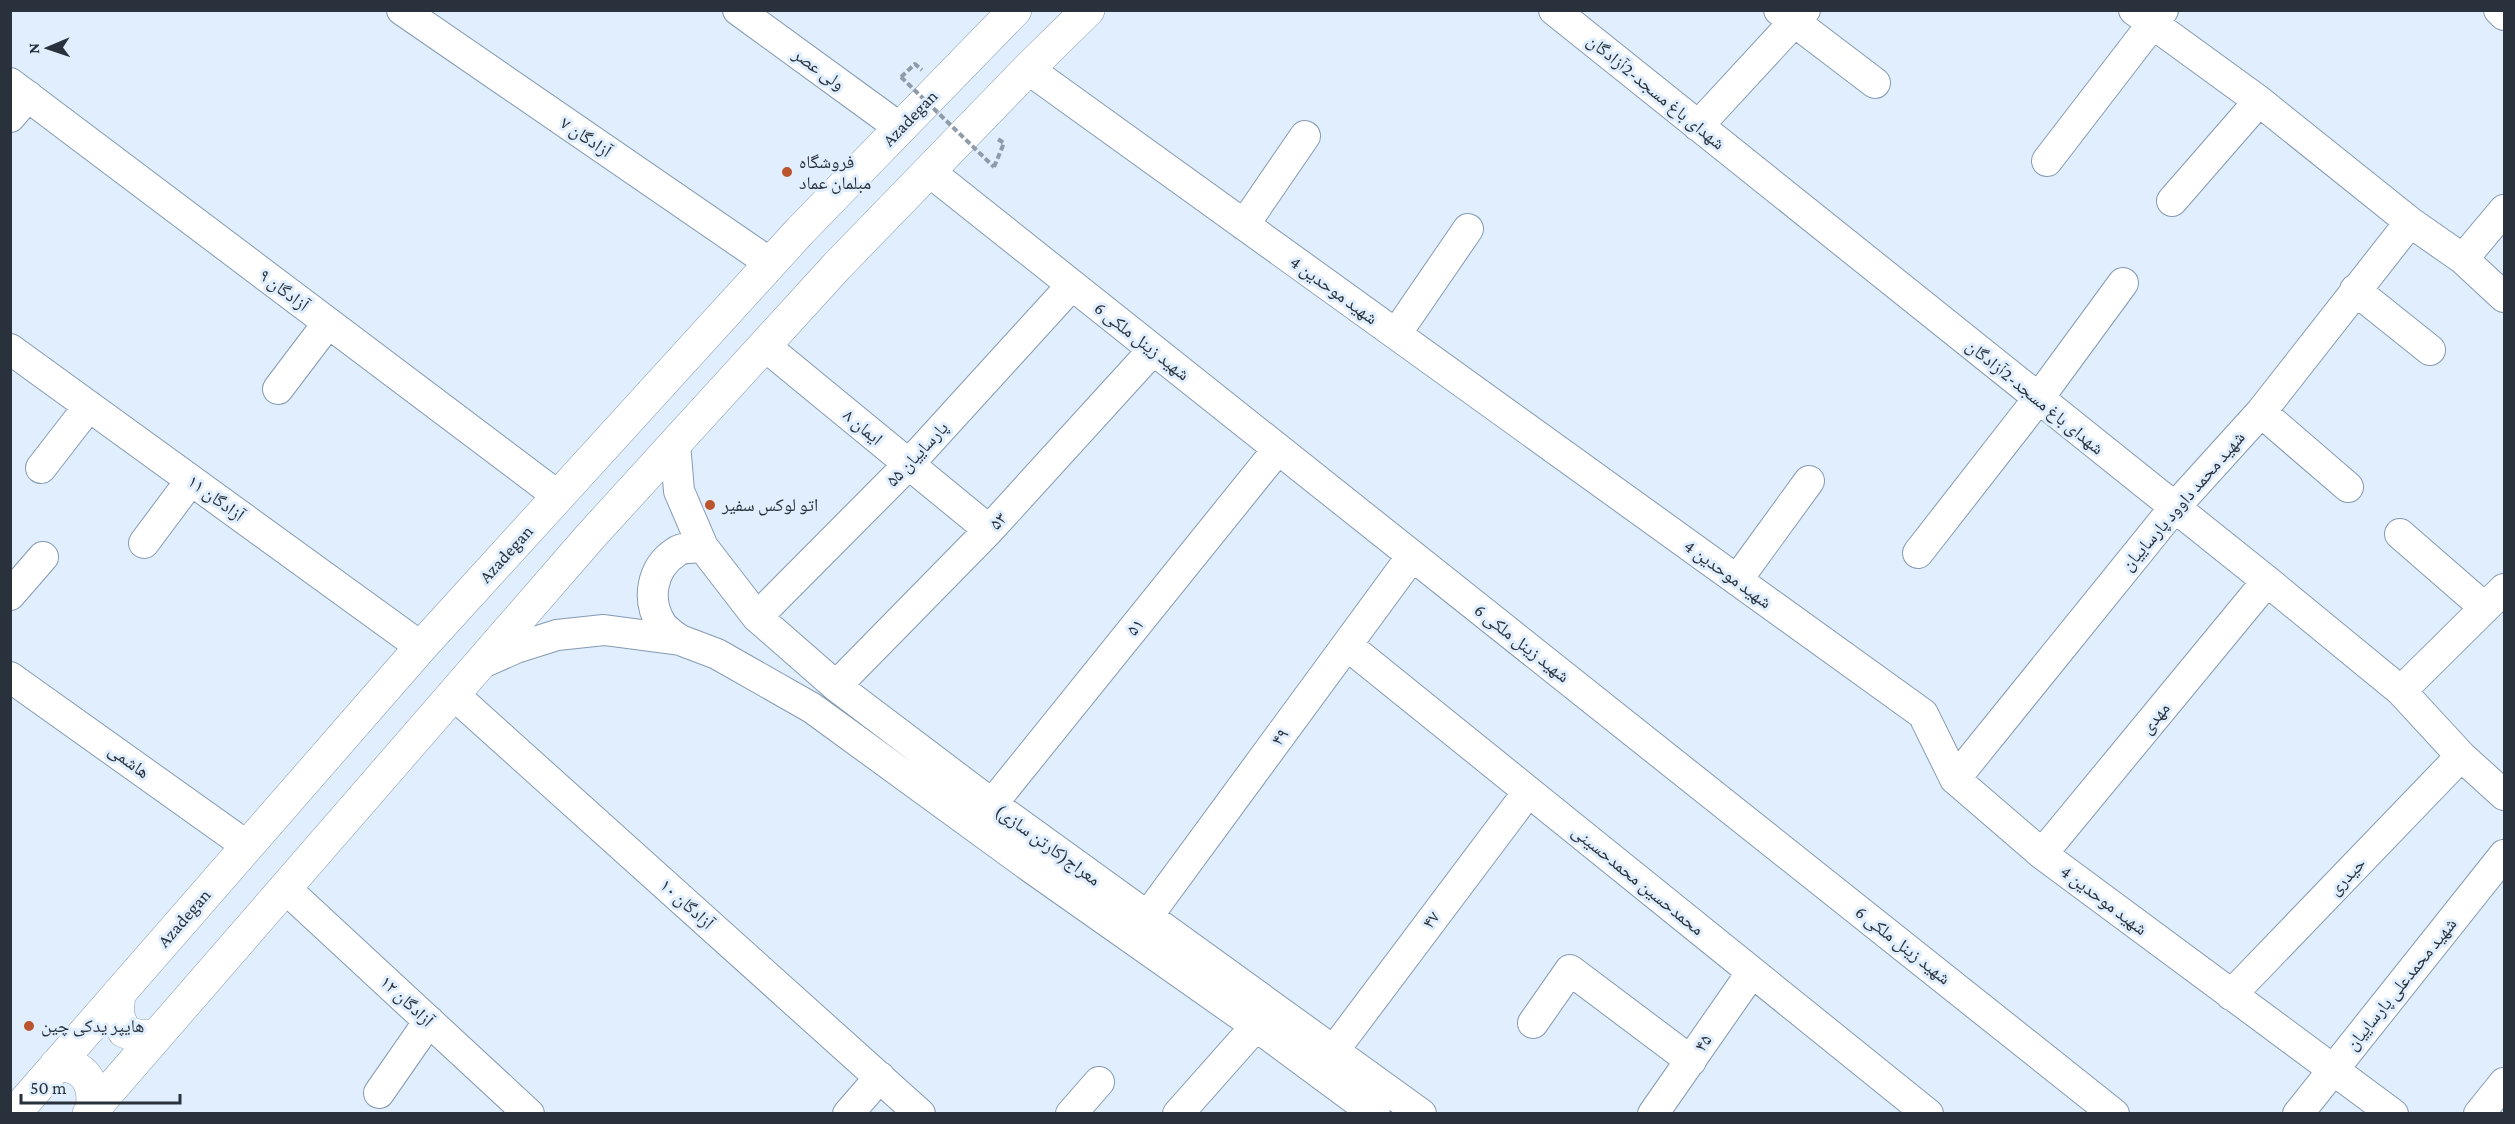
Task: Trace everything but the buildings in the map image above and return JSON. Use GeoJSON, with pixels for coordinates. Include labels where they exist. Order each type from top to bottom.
{"type":"FeatureCollection","features":[{"type":"Feature","properties":{"kind":"main road"},"geometry":{"type":"LineString","coordinates":[[90,1112],[453,694],[675,443],[837,266],[1088,10]]}},
{"type":"Feature","properties":{"kind":"main road","name":"Azadegan"},"geometry":{"type":"LineString","coordinates":[[14,1113],[421,647],[770,263],[900,128],[1001,15]]}},
{"type":"Feature","properties":{"kind":"main road"},"geometry":{"type":"LineString","coordinates":[[118,993],[117,1014],[124,1031],[137,1036],[156,1036]]}},
{"type":"Feature","properties":{"kind":"main road"},"geometry":{"type":"LineString","coordinates":[[56,1065],[78,1069],[89,1079],[94,1094],[90,1112]]}},
{"type":"Feature","properties":{"kind":"street","name":"۷ آزادگان"},"geometry":{"type":"LineString","coordinates":[[402,10],[770,263]]}},
{"type":"Feature","properties":{"kind":"street","name":"ولی عصر"},"geometry":{"type":"LineString","coordinates":[[738,10],[900,128]]}},
{"type":"Feature","properties":{"kind":"street","name":"شهدای‌ باغ مسجد-2آزادگان"},"geometry":{"type":"LineString","coordinates":[[1554,10],[2401,691],[2461,756],[2505,795]]}},
{"type":"Feature","properties":{"kind":"street"},"geometry":{"type":"LineString","coordinates":[[2499,10],[2505,15]]}},
{"type":"Feature","properties":{"kind":"street"},"geometry":{"type":"LineString","coordinates":[[1698,126],[1793,14],[1875,83]]}},
{"type":"Feature","properties":{"kind":"street"},"geometry":{"type":"LineString","coordinates":[[2047,161],[2150,15],[2410,222],[2463,259],[2505,297]]}},
{"type":"Feature","properties":{"kind":"street","name":"4 شهید موحدین"},"geometry":{"type":"LineString","coordinates":[[1028,69],[1923,714],[1955,779],[2042,854],[2393,1113]]}},
{"type":"Feature","properties":{"kind":"street","name":"۹ آزادگان"},"geometry":{"type":"LineString","coordinates":[[16,99],[328,323],[558,496]]}},
{"type":"Feature","properties":{"kind":"street"},"geometry":{"type":"LineString","coordinates":[[2172,201],[2259,101]]}},
{"type":"Feature","properties":{"kind":"street"},"geometry":{"type":"LineString","coordinates":[[1244,225],[1305,136]]}},
{"type":"Feature","properties":{"kind":"street","name":"6 شهید زینل ملکی"},"geometry":{"type":"LineString","coordinates":[[930,172],[2114,1113]]}},
{"type":"Feature","properties":{"kind":"street"},"geometry":{"type":"LineString","coordinates":[[2463,259],[2505,210]]}},
{"type":"Feature","properties":{"kind":"street","name":"شهید محمد داوود پارساییان"},"geometry":{"type":"LineString","coordinates":[[1955,779],[2174,508],[2261,412],[2410,222]]}},
{"type":"Feature","properties":{"kind":"street"},"geometry":{"type":"LineString","coordinates":[[1396,334],[1468,230]]}},
{"type":"Feature","properties":{"kind":"street"},"geometry":{"type":"LineString","coordinates":[[1918,553],[2038,399],[2122,283]]}},
{"type":"Feature","properties":{"kind":"street","name":"پارساییان ۵۵"},"geometry":{"type":"LineString","coordinates":[[757,617],[908,465],[1072,285]]}},
{"type":"Feature","properties":{"kind":"street"},"geometry":{"type":"LineString","coordinates":[[2355,290],[2430,350]]}},
{"type":"Feature","properties":{"kind":"street"},"geometry":{"type":"LineString","coordinates":[[278,389],[328,323]]}},
{"type":"Feature","properties":{"kind":"street","name":"۸ ایمان"},"geometry":{"type":"LineString","coordinates":[[765,346],[989,530]]}},
{"type":"Feature","properties":{"kind":"street","name":"۱۱ آزادگان"},"geometry":{"type":"LineString","coordinates":[[10,349],[421,647]]}},
{"type":"Feature","properties":{"kind":"street","name":"۵۳"},"geometry":{"type":"LineString","coordinates":[[836,686],[989,530],[1153,350]]}},
{"type":"Feature","properties":{"kind":"street"},"geometry":{"type":"LineString","coordinates":[[41,468],[89,406]]}},
{"type":"Feature","properties":{"kind":"street"},"geometry":{"type":"LineString","coordinates":[[2261,412],[2348,487]]}},
{"type":"Feature","properties":{"kind":"street","name":"معراج(کارتن سازی)"},"geometry":{"type":"LineString","coordinates":[[675,443],[679,491],[703,547],[757,617],[836,686],[992,804],[1421,1113]]}},
{"type":"Feature","properties":{"kind":"street","name":"۵۱"},"geometry":{"type":"LineString","coordinates":[[992,804],[1278,449]]}},
{"type":"Feature","properties":{"kind":"street"},"geometry":{"type":"LineString","coordinates":[[144,543],[191,480]]}},
{"type":"Feature","properties":{"kind":"street"},"geometry":{"type":"LineString","coordinates":[[1737,580],[1809,481]]}},
{"type":"Feature","properties":{"kind":"street"},"geometry":{"type":"LineString","coordinates":[[2400,534],[2495,598],[2401,691]]}},
{"type":"Feature","properties":{"kind":"street"},"geometry":{"type":"LineString","coordinates":[[680,640],[663,626],[653,607],[652,585],[661,565],[677,550],[703,547]]}},
{"type":"Feature","properties":{"kind":"street","name":"۴۹"},"geometry":{"type":"LineString","coordinates":[[1147,917],[1412,556]]}},
{"type":"Feature","properties":{"kind":"street"},"geometry":{"type":"LineString","coordinates":[[10,595],[43,557]]}},
{"type":"Feature","properties":{"kind":"street","name":"مهدی"},"geometry":{"type":"LineString","coordinates":[[2042,854],[2267,581]]}},
{"type":"Feature","properties":{"kind":"street"},"geometry":{"type":"LineString","coordinates":[[480,664],[516,648],[557,635],[604,630],[680,640]]}},
{"type":"Feature","properties":{"kind":"street","name":"معراج(کارتن سازی)"},"geometry":{"type":"LineString","coordinates":[[680,640],[717,654],[812,708],[1375,1113]]}},
{"type":"Feature","properties":{"kind":"street","name":"محمدحسین محمدحسینی"},"geometry":{"type":"LineString","coordinates":[[1348,646],[1928,1113]]}},
{"type":"Feature","properties":{"kind":"street","name":"هاشمی"},"geometry":{"type":"LineString","coordinates":[[10,676],[247,846]]}},
{"type":"Feature","properties":{"kind":"street","name":"۱۰ آزادگان"},"geometry":{"type":"LineString","coordinates":[[453,694],[921,1113]]}},
{"type":"Feature","properties":{"kind":"street","name":"حیدری"},"geometry":{"type":"LineString","coordinates":[[2231,995],[2461,756]]}},
{"type":"Feature","properties":{"kind":"street","name":"۴۷"},"geometry":{"type":"LineString","coordinates":[[1335,1049],[1528,792]]}},
{"type":"Feature","properties":{"kind":"street","name":"شهید محمدعلی پارساییان"},"geometry":{"type":"LineString","coordinates":[[2298,1113],[2505,855]]}},
{"type":"Feature","properties":{"kind":"street","name":"۱۲ آزادگان"},"geometry":{"type":"LineString","coordinates":[[285,888],[529,1113]]}},
{"type":"Feature","properties":{"kind":"street"},"geometry":{"type":"LineString","coordinates":[[1533,1023],[1570,970],[1691,1060]]}},
{"type":"Feature","properties":{"kind":"street","name":"۴۵"},"geometry":{"type":"LineString","coordinates":[[1662,1110],[1691,1060],[1752,972]]}},
{"type":"Feature","properties":{"kind":"street"},"geometry":{"type":"LineString","coordinates":[[379,1093],[429,1021]]}},
{"type":"Feature","properties":{"kind":"street"},"geometry":{"type":"LineString","coordinates":[[1178,1113],[1256,1026]]}},
{"type":"Feature","properties":{"kind":"street"},"geometry":{"type":"LineString","coordinates":[[848,1113],[880,1077]]}},
{"type":"Feature","properties":{"kind":"street"},"geometry":{"type":"LineString","coordinates":[[1071,1113],[1099,1082]]}},
{"type":"Feature","properties":{"kind":"street"},"geometry":{"type":"LineString","coordinates":[[2479,1113],[2505,1083]]}},
{"type":"Feature","properties":{"kind":"path"},"geometry":{"type":"LineString","coordinates":[[915,64],[901,77],[994,168],[1004,143]]}},
{"type":"Feature","properties":{"kind":"place","name":"فروشگاه مبلمان عماد"},"geometry":{"type":"Point","coordinates":[787,172]}},
{"type":"Feature","properties":{"kind":"place","name":"اتو لوکس سفیر"},"geometry":{"type":"Point","coordinates":[710,505]}},
{"type":"Feature","properties":{"kind":"place","name":"هایپر یدکی چین"},"geometry":{"type":"Point","coordinates":[29,1026]}}]}
